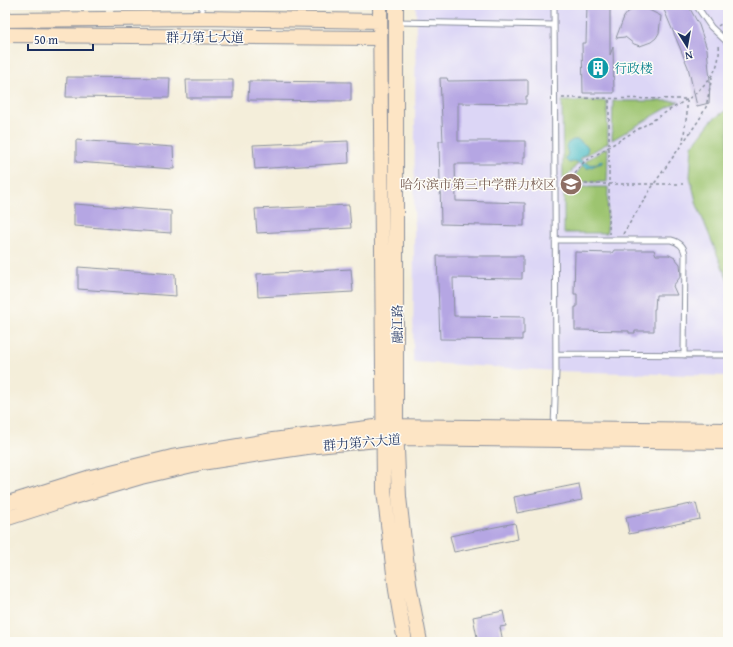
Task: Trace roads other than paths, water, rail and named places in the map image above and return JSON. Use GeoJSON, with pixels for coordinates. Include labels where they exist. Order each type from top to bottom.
{"type":"FeatureCollection","features":[{"type":"Feature","properties":{"kind":"main road","name":"融江路"},"geometry":{"type":"LineString","coordinates":[[380,5],[390,432],[410,584],[420,642]]}},
{"type":"Feature","properties":{"kind":"main road","name":"融江路"},"geometry":{"type":"LineString","coordinates":[[396,5],[390,432],[384,492],[396,590],[405,642]]}},
{"type":"Feature","properties":{"kind":"main road","name":"群力第七大道"},"geometry":{"type":"LineString","coordinates":[[5,20],[202,12],[380,20]]}},
{"type":"Feature","properties":{"kind":"main road","name":"群力第七大道"},"geometry":{"type":"LineString","coordinates":[[5,35],[380,38]]}},
{"type":"Feature","properties":{"kind":"main road","name":"群力第六大道"},"geometry":{"type":"LineString","coordinates":[[5,504],[91,477],[172,457],[273,440],[390,432],[554,427],[728,430]]}},
{"type":"Feature","properties":{"kind":"main road","name":"群力第六大道"},"geometry":{"type":"LineString","coordinates":[[5,519],[110,486],[201,463],[307,447],[390,432],[728,442]]}},
{"type":"Feature","properties":{"kind":"lane"},"geometry":{"type":"LineString","coordinates":[[554,5],[556,354],[554,427]]}},
{"type":"Feature","properties":{"kind":"lane"},"geometry":{"type":"LineString","coordinates":[[696,5],[711,27],[728,43]]}},
{"type":"Feature","properties":{"kind":"lane"},"geometry":{"type":"LineString","coordinates":[[396,22],[554,25]]}},
{"type":"Feature","properties":{"kind":"lane"},"geometry":{"type":"LineString","coordinates":[[555,240],[671,240],[681,244],[685,254],[684,355]]}},
{"type":"Feature","properties":{"kind":"lane"},"geometry":{"type":"LineString","coordinates":[[556,354],[728,355]]}},
{"type":"Feature","properties":{"kind":"water"},"geometry":{"type":"Polygon","coordinates":[[[573,140],[578,140],[588,147],[587,152],[579,159],[591,164],[596,164],[602,160],[602,163],[587,168],[576,161],[569,163],[565,159],[568,154],[566,147],[568,143],[573,140]]]}},
{"type":"Feature","properties":{"kind":"place","name":"行政楼"},"geometry":{"type":"Point","coordinates":[598,68]}},
{"type":"Feature","properties":{"kind":"place","name":"哈尔滨市第三中学群力校区"},"geometry":{"type":"Point","coordinates":[571,184]}}]}
